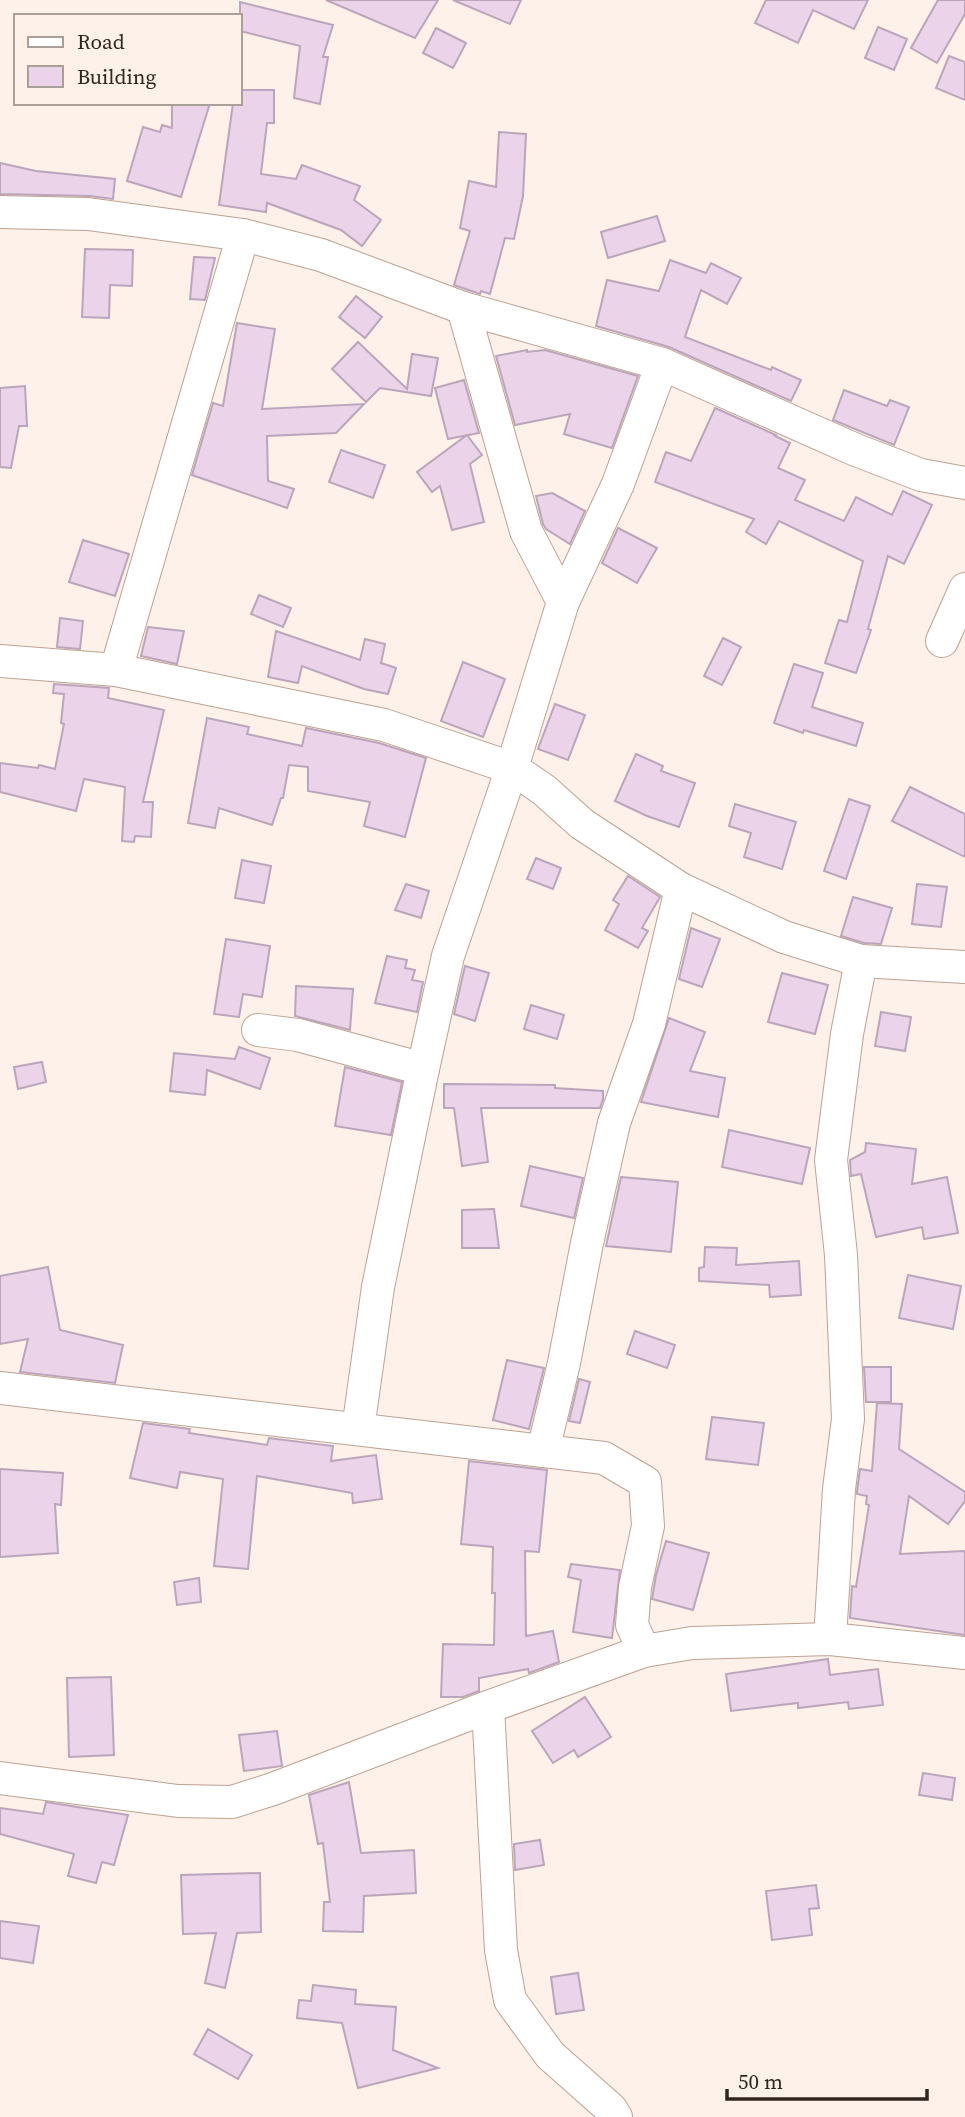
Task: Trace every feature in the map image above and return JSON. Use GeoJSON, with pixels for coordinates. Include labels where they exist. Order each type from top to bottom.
{"type":"FeatureCollection","features":[{"type":"Feature","properties":{"kind":"street"},"geometry":{"type":"LineString","coordinates":[[0,212],[88,214],[243,235],[321,255],[463,308],[662,364],[869,455],[921,475],[965,483]]}},
{"type":"Feature","properties":{"kind":"street"},"geometry":{"type":"LineString","coordinates":[[116,670],[243,235]]}},
{"type":"Feature","properties":{"kind":"street"},"geometry":{"type":"LineString","coordinates":[[463,308],[526,531],[563,602]]}},
{"type":"Feature","properties":{"kind":"street"},"geometry":{"type":"LineString","coordinates":[[358,1429],[378,1287],[448,956],[512,768],[563,602],[618,484],[662,364]]}},
{"type":"Feature","properties":{"kind":"street"},"geometry":{"type":"LineString","coordinates":[[942,641],[965,589]]}},
{"type":"Feature","properties":{"kind":"street"},"geometry":{"type":"LineString","coordinates":[[0,661],[116,670],[384,725],[512,768],[544,790],[582,824],[681,889],[784,937],[861,961],[965,967]]}},
{"type":"Feature","properties":{"kind":"street"},"geometry":{"type":"LineString","coordinates":[[543,1451],[614,1123],[649,1024],[681,889]]}},
{"type":"Feature","properties":{"kind":"street"},"geometry":{"type":"LineString","coordinates":[[831,1639],[839,1489],[848,1419],[841,1255],[831,1160],[847,1034],[861,961]]}},
{"type":"Feature","properties":{"kind":"street"},"geometry":{"type":"LineString","coordinates":[[258,1030],[298,1035],[423,1069]]}},
{"type":"Feature","properties":{"kind":"street"},"geometry":{"type":"LineString","coordinates":[[0,1388],[604,1458],[645,1482],[648,1526],[635,1587],[632,1625],[644,1651]]}},
{"type":"Feature","properties":{"kind":"street"},"geometry":{"type":"LineString","coordinates":[[0,1778],[178,1801],[232,1802],[644,1651],[692,1643],[831,1639],[965,1653]]}},
{"type":"Feature","properties":{"kind":"street"},"geometry":{"type":"LineString","coordinates":[[488,1707],[502,1950],[510,2000],[550,2055],[611,2109],[616,2117]]}},
{"type":"Feature","properties":{"kind":"building"},"geometry":{"type":"Polygon","coordinates":[[[326,0],[438,0],[415,38],[326,0]]]}},
{"type":"Feature","properties":{"kind":"building"},"geometry":{"type":"Polygon","coordinates":[[[453,0],[521,0],[510,24],[453,0]]]}},
{"type":"Feature","properties":{"kind":"building"},"geometry":{"type":"Polygon","coordinates":[[[766,0],[868,0],[854,29],[813,10],[798,43],[755,23],[766,0]]]}},
{"type":"Feature","properties":{"kind":"building"},"geometry":{"type":"Polygon","coordinates":[[[938,0],[965,0],[965,14],[937,63],[911,48],[938,0]]]}},
{"type":"Feature","properties":{"kind":"building"},"geometry":{"type":"Polygon","coordinates":[[[240,2],[333,25],[323,57],[328,57],[320,104],[294,98],[300,46],[242,32],[240,2]]]}},
{"type":"Feature","properties":{"kind":"building"},"geometry":{"type":"Polygon","coordinates":[[[878,27],[907,39],[894,70],[865,58],[878,27]]]}},
{"type":"Feature","properties":{"kind":"building"},"geometry":{"type":"Polygon","coordinates":[[[436,28],[466,43],[453,68],[423,53],[436,28]]]}},
{"type":"Feature","properties":{"kind":"building"},"geometry":{"type":"Polygon","coordinates":[[[949,56],[965,62],[965,100],[936,88],[949,56]]]}},
{"type":"Feature","properties":{"kind":"building"},"geometry":{"type":"Polygon","coordinates":[[[242,90],[274,90],[274,123],[267,123],[261,174],[296,179],[302,165],[360,186],[354,200],[381,220],[362,246],[341,230],[267,203],[266,212],[219,205],[233,105],[242,105],[242,90]]]}},
{"type":"Feature","properties":{"kind":"building"},"geometry":{"type":"Polygon","coordinates":[[[172,105],[209,105],[181,197],[127,181],[143,127],[160,132],[162,125],[172,128],[172,105]]]}},
{"type":"Feature","properties":{"kind":"building"},"geometry":{"type":"Polygon","coordinates":[[[499,132],[526,134],[523,196],[514,239],[505,238],[490,294],[481,291],[480,294],[454,285],[470,231],[460,228],[469,181],[496,187],[499,132]]]}},
{"type":"Feature","properties":{"kind":"building"},"geometry":{"type":"Polygon","coordinates":[[[0,163],[36,171],[115,179],[113,199],[0,194],[0,163]]]}},
{"type":"Feature","properties":{"kind":"building"},"geometry":{"type":"Polygon","coordinates":[[[657,216],[665,241],[608,258],[601,232],[657,216]]]}},
{"type":"Feature","properties":{"kind":"building"},"geometry":{"type":"Polygon","coordinates":[[[85,249],[133,250],[132,286],[110,285],[109,318],[82,317],[85,249]]]}},
{"type":"Feature","properties":{"kind":"building"},"geometry":{"type":"Polygon","coordinates":[[[194,257],[215,258],[205,300],[190,299],[194,257]]]}},
{"type":"Feature","properties":{"kind":"building"},"geometry":{"type":"Polygon","coordinates":[[[670,260],[706,273],[711,263],[741,278],[727,304],[701,290],[685,337],[771,370],[772,367],[801,380],[791,401],[669,347],[596,326],[607,280],[659,291],[670,260]]]}},
{"type":"Feature","properties":{"kind":"building"},"geometry":{"type":"Polygon","coordinates":[[[356,296],[382,317],[365,338],[339,317],[356,296]]]}},
{"type":"Feature","properties":{"kind":"building"},"geometry":{"type":"Polygon","coordinates":[[[237,323],[275,329],[262,409],[364,404],[336,433],[267,436],[268,481],[294,489],[287,508],[192,475],[213,403],[223,406],[237,323]]]}},
{"type":"Feature","properties":{"kind":"building"},"geometry":{"type":"Polygon","coordinates":[[[358,342],[407,389],[412,354],[438,358],[431,396],[380,388],[366,402],[332,369],[358,342]]]}},
{"type":"Feature","properties":{"kind":"building"},"geometry":{"type":"Polygon","coordinates":[[[527,350],[545,350],[638,376],[612,448],[564,434],[570,414],[515,425],[496,356],[527,350]]]}},
{"type":"Feature","properties":{"kind":"building"},"geometry":{"type":"Polygon","coordinates":[[[464,380],[479,433],[448,439],[435,388],[464,380]]]}},
{"type":"Feature","properties":{"kind":"building"},"geometry":{"type":"Polygon","coordinates":[[[25,386],[27,426],[19,426],[11,468],[0,467],[0,388],[25,386]]]}},
{"type":"Feature","properties":{"kind":"building"},"geometry":{"type":"Polygon","coordinates":[[[844,390],[887,406],[890,400],[909,407],[894,445],[833,420],[844,390]]]}},
{"type":"Feature","properties":{"kind":"building"},"geometry":{"type":"Polygon","coordinates":[[[715,408],[790,443],[778,468],[805,480],[795,500],[844,521],[856,497],[892,515],[903,491],[932,505],[904,564],[888,556],[868,629],[871,630],[856,673],[825,663],[839,620],[847,622],[863,561],[779,521],[766,544],[746,532],[754,519],[655,482],[666,452],[691,461],[715,408]]]}},
{"type":"Feature","properties":{"kind":"building"},"geometry":{"type":"Polygon","coordinates":[[[467,435],[482,455],[470,464],[484,522],[452,530],[440,486],[432,492],[417,472],[467,435]]]}},
{"type":"Feature","properties":{"kind":"building"},"geometry":{"type":"Polygon","coordinates":[[[341,450],[385,465],[373,498],[329,482],[341,450]]]}},
{"type":"Feature","properties":{"kind":"building"},"geometry":{"type":"Polygon","coordinates":[[[552,493],[585,511],[570,544],[546,529],[543,524],[536,496],[552,493]]]}},
{"type":"Feature","properties":{"kind":"building"},"geometry":{"type":"Polygon","coordinates":[[[618,528],[657,548],[637,583],[602,563],[618,528]]]}},
{"type":"Feature","properties":{"kind":"building"},"geometry":{"type":"Polygon","coordinates":[[[83,540],[129,554],[115,596],[69,582],[83,540]]]}},
{"type":"Feature","properties":{"kind":"building"},"geometry":{"type":"Polygon","coordinates":[[[259,595],[291,608],[283,627],[251,614],[259,595]]]}},
{"type":"Feature","properties":{"kind":"building"},"geometry":{"type":"Polygon","coordinates":[[[60,618],[83,621],[80,649],[57,647],[60,618]]]}},
{"type":"Feature","properties":{"kind":"building"},"geometry":{"type":"Polygon","coordinates":[[[148,627],[184,631],[177,664],[141,656],[148,627]]]}},
{"type":"Feature","properties":{"kind":"building"},"geometry":{"type":"Polygon","coordinates":[[[276,631],[360,660],[365,639],[385,644],[381,663],[396,668],[388,694],[364,689],[302,666],[298,683],[268,677],[276,631]]]}},
{"type":"Feature","properties":{"kind":"building"},"geometry":{"type":"Polygon","coordinates":[[[723,638],[741,647],[722,685],[704,676],[723,638]]]}},
{"type":"Feature","properties":{"kind":"building"},"geometry":{"type":"Polygon","coordinates":[[[463,662],[505,679],[483,737],[441,721],[463,662]]]}},
{"type":"Feature","properties":{"kind":"building"},"geometry":{"type":"Polygon","coordinates":[[[794,664],[823,673],[812,707],[863,723],[856,746],[774,723],[794,664]]]}},
{"type":"Feature","properties":{"kind":"building"},"geometry":{"type":"Polygon","coordinates":[[[54,684],[109,688],[108,698],[164,710],[143,802],[153,802],[151,837],[135,836],[134,842],[122,841],[125,787],[84,779],[76,811],[0,792],[0,763],[38,768],[39,765],[55,769],[64,724],[61,723],[64,694],[53,693],[54,684]]]}},
{"type":"Feature","properties":{"kind":"building"},"geometry":{"type":"Polygon","coordinates":[[[555,704],[585,715],[568,760],[538,749],[555,704]]]}},
{"type":"Feature","properties":{"kind":"building"},"geometry":{"type":"Polygon","coordinates":[[[207,718],[249,727],[247,734],[302,746],[306,728],[379,743],[426,758],[405,837],[364,826],[370,802],[308,791],[308,767],[289,765],[283,798],[272,825],[219,808],[215,828],[188,823],[207,718]]]}},
{"type":"Feature","properties":{"kind":"building"},"geometry":{"type":"Polygon","coordinates":[[[636,754],[663,766],[661,771],[695,783],[679,827],[615,801],[636,754]]]}},
{"type":"Feature","properties":{"kind":"building"},"geometry":{"type":"Polygon","coordinates":[[[910,787],[965,814],[965,857],[892,821],[910,787]]]}},
{"type":"Feature","properties":{"kind":"building"},"geometry":{"type":"Polygon","coordinates":[[[849,799],[870,806],[846,879],[824,871],[849,799]]]}},
{"type":"Feature","properties":{"kind":"building"},"geometry":{"type":"Polygon","coordinates":[[[735,804],[796,822],[782,869],[744,857],[751,833],[729,826],[735,804]]]}},
{"type":"Feature","properties":{"kind":"building"},"geometry":{"type":"Polygon","coordinates":[[[536,858],[561,868],[553,889],[527,879],[536,858]]]}},
{"type":"Feature","properties":{"kind":"building"},"geometry":{"type":"Polygon","coordinates":[[[242,860],[271,866],[264,903],[235,898],[242,860]]]}},
{"type":"Feature","properties":{"kind":"building"},"geometry":{"type":"Polygon","coordinates":[[[628,876],[660,897],[642,928],[648,931],[638,948],[605,930],[619,904],[613,900],[628,876]]]}},
{"type":"Feature","properties":{"kind":"building"},"geometry":{"type":"Polygon","coordinates":[[[406,884],[429,891],[421,918],[395,910],[406,884]]]}},
{"type":"Feature","properties":{"kind":"building"},"geometry":{"type":"Polygon","coordinates":[[[917,884],[947,887],[941,927],[912,924],[917,884]]]}},
{"type":"Feature","properties":{"kind":"building"},"geometry":{"type":"Polygon","coordinates":[[[853,897],[892,908],[881,944],[864,943],[841,936],[853,897]]]}},
{"type":"Feature","properties":{"kind":"building"},"geometry":{"type":"Polygon","coordinates":[[[691,928],[720,939],[702,987],[679,979],[691,928]]]}},
{"type":"Feature","properties":{"kind":"building"},"geometry":{"type":"Polygon","coordinates":[[[226,939],[270,946],[262,997],[243,994],[239,1017],[214,1014],[226,939]]]}},
{"type":"Feature","properties":{"kind":"building"},"geometry":{"type":"Polygon","coordinates":[[[387,956],[407,960],[405,968],[415,970],[412,980],[423,982],[417,1012],[375,1003],[387,956]]]}},
{"type":"Feature","properties":{"kind":"building"},"geometry":{"type":"Polygon","coordinates":[[[465,966],[489,973],[475,1021],[454,1014],[465,966]]]}},
{"type":"Feature","properties":{"kind":"building"},"geometry":{"type":"Polygon","coordinates":[[[782,973],[828,985],[815,1034],[768,1022],[782,973]]]}},
{"type":"Feature","properties":{"kind":"building"},"geometry":{"type":"Polygon","coordinates":[[[296,986],[353,989],[350,1030],[295,1016],[296,986]]]}},
{"type":"Feature","properties":{"kind":"building"},"geometry":{"type":"Polygon","coordinates":[[[531,1005],[564,1015],[557,1039],[524,1029],[531,1005]]]}},
{"type":"Feature","properties":{"kind":"building"},"geometry":{"type":"Polygon","coordinates":[[[881,1012],[911,1017],[905,1051],[875,1046],[881,1012]]]}},
{"type":"Feature","properties":{"kind":"building"},"geometry":{"type":"Polygon","coordinates":[[[669,1018],[705,1032],[690,1071],[725,1078],[718,1117],[641,1102],[669,1018]]]}},
{"type":"Feature","properties":{"kind":"building"},"geometry":{"type":"Polygon","coordinates":[[[239,1047],[270,1058],[260,1089],[207,1070],[205,1095],[170,1091],[174,1053],[235,1059],[239,1047]]]}},
{"type":"Feature","properties":{"kind":"building"},"geometry":{"type":"Polygon","coordinates":[[[42,1062],[46,1082],[18,1089],[14,1067],[42,1062]]]}},
{"type":"Feature","properties":{"kind":"building"},"geometry":{"type":"Polygon","coordinates":[[[345,1067],[402,1082],[391,1135],[335,1126],[345,1067]]]}},
{"type":"Feature","properties":{"kind":"building"},"geometry":{"type":"Polygon","coordinates":[[[444,1084],[555,1085],[555,1088],[603,1091],[603,1099],[600,1108],[481,1108],[488,1162],[462,1166],[454,1108],[444,1108],[444,1084]]]}},
{"type":"Feature","properties":{"kind":"building"},"geometry":{"type":"Polygon","coordinates":[[[729,1130],[810,1148],[802,1184],[722,1167],[729,1130]]]}},
{"type":"Feature","properties":{"kind":"building"},"geometry":{"type":"Polygon","coordinates":[[[866,1143],[916,1149],[912,1184],[947,1177],[958,1233],[924,1239],[922,1227],[876,1237],[861,1174],[851,1176],[850,1160],[865,1152],[866,1143]]]}},
{"type":"Feature","properties":{"kind":"building"},"geometry":{"type":"Polygon","coordinates":[[[530,1166],[583,1178],[574,1218],[521,1206],[530,1166]]]}},
{"type":"Feature","properties":{"kind":"building"},"geometry":{"type":"Polygon","coordinates":[[[621,1177],[678,1182],[671,1252],[606,1246],[621,1177]]]}},
{"type":"Feature","properties":{"kind":"building"},"geometry":{"type":"Polygon","coordinates":[[[494,1209],[499,1248],[462,1248],[462,1210],[494,1209]]]}},
{"type":"Feature","properties":{"kind":"building"},"geometry":{"type":"Polygon","coordinates":[[[705,1247],[737,1248],[736,1265],[799,1261],[801,1295],[770,1297],[769,1285],[699,1281],[699,1268],[704,1267],[705,1247]]]}},
{"type":"Feature","properties":{"kind":"building"},"geometry":{"type":"Polygon","coordinates":[[[48,1267],[60,1330],[123,1345],[115,1383],[20,1372],[28,1339],[0,1344],[0,1276],[48,1267]]]}},
{"type":"Feature","properties":{"kind":"building"},"geometry":{"type":"Polygon","coordinates":[[[908,1275],[961,1286],[953,1329],[899,1318],[908,1275]]]}},
{"type":"Feature","properties":{"kind":"building"},"geometry":{"type":"Polygon","coordinates":[[[635,1331],[675,1345],[667,1368],[627,1354],[635,1331]]]}},
{"type":"Feature","properties":{"kind":"building"},"geometry":{"type":"Polygon","coordinates":[[[507,1360],[544,1368],[529,1429],[493,1420],[507,1360]]]}},
{"type":"Feature","properties":{"kind":"building"},"geometry":{"type":"Polygon","coordinates":[[[864,1367],[891,1367],[891,1402],[866,1402],[864,1367]]]}},
{"type":"Feature","properties":{"kind":"building"},"geometry":{"type":"Polygon","coordinates":[[[579,1379],[590,1382],[580,1423],[569,1421],[579,1379]]]}},
{"type":"Feature","properties":{"kind":"building"},"geometry":{"type":"Polygon","coordinates":[[[877,1403],[902,1404],[899,1449],[965,1492],[965,1501],[948,1524],[909,1496],[900,1554],[965,1551],[965,1635],[850,1618],[852,1586],[856,1587],[869,1505],[866,1504],[867,1496],[857,1494],[857,1491],[860,1469],[872,1471],[877,1403]]]}},
{"type":"Feature","properties":{"kind":"building"},"geometry":{"type":"Polygon","coordinates":[[[712,1417],[764,1423],[758,1465],[706,1459],[712,1417]]]}},
{"type":"Feature","properties":{"kind":"building"},"geometry":{"type":"Polygon","coordinates":[[[143,1423],[190,1429],[189,1433],[267,1445],[269,1438],[333,1446],[331,1461],[376,1455],[382,1499],[353,1503],[352,1493],[257,1476],[248,1569],[214,1566],[223,1479],[180,1472],[177,1488],[130,1478],[143,1423]]]}},
{"type":"Feature","properties":{"kind":"building"},"geometry":{"type":"Polygon","coordinates":[[[469,1461],[547,1470],[539,1552],[525,1551],[526,1636],[553,1631],[559,1662],[529,1673],[528,1669],[479,1678],[479,1691],[463,1697],[441,1697],[443,1644],[494,1645],[493,1547],[461,1544],[469,1461]]]}},
{"type":"Feature","properties":{"kind":"building"},"geometry":{"type":"Polygon","coordinates":[[[0,1469],[63,1473],[61,1505],[55,1504],[58,1553],[0,1557],[0,1469]]]}},
{"type":"Feature","properties":{"kind":"building"},"geometry":{"type":"Polygon","coordinates":[[[666,1541],[709,1553],[693,1610],[652,1599],[666,1541]]]}},
{"type":"Feature","properties":{"kind":"building"},"geometry":{"type":"Polygon","coordinates":[[[571,1564],[620,1570],[612,1638],[573,1632],[581,1580],[568,1577],[571,1564]]]}},
{"type":"Feature","properties":{"kind":"building"},"geometry":{"type":"Polygon","coordinates":[[[199,1578],[201,1602],[177,1605],[174,1582],[199,1578]]]}},
{"type":"Feature","properties":{"kind":"building"},"geometry":{"type":"Polygon","coordinates":[[[828,1659],[830,1675],[878,1669],[883,1705],[849,1709],[848,1702],[798,1708],[798,1703],[731,1711],[726,1674],[828,1659]]]}},
{"type":"Feature","properties":{"kind":"building"},"geometry":{"type":"Polygon","coordinates":[[[111,1677],[114,1755],[69,1757],[67,1678],[111,1677]]]}},
{"type":"Feature","properties":{"kind":"building"},"geometry":{"type":"Polygon","coordinates":[[[585,1697],[611,1737],[578,1757],[574,1750],[553,1763],[532,1731],[585,1697]]]}},
{"type":"Feature","properties":{"kind":"building"},"geometry":{"type":"Polygon","coordinates":[[[277,1731],[282,1766],[244,1771],[239,1735],[277,1731]]]}},
{"type":"Feature","properties":{"kind":"building"},"geometry":{"type":"Polygon","coordinates":[[[923,1773],[955,1778],[952,1800],[919,1795],[923,1773]]]}},
{"type":"Feature","properties":{"kind":"building"},"geometry":{"type":"Polygon","coordinates":[[[349,1782],[361,1853],[414,1850],[416,1893],[364,1896],[363,1932],[323,1931],[324,1902],[330,1902],[323,1843],[318,1844],[309,1795],[349,1782]]]}},
{"type":"Feature","properties":{"kind":"building"},"geometry":{"type":"Polygon","coordinates":[[[46,1802],[128,1815],[114,1865],[102,1862],[96,1883],[68,1876],[74,1854],[0,1834],[0,1808],[43,1814],[46,1802]]]}},
{"type":"Feature","properties":{"kind":"building"},"geometry":{"type":"Polygon","coordinates":[[[540,1840],[544,1865],[515,1870],[514,1844],[540,1840]]]}},
{"type":"Feature","properties":{"kind":"building"},"geometry":{"type":"Polygon","coordinates":[[[260,1873],[261,1932],[237,1933],[225,1988],[205,1983],[216,1933],[183,1934],[181,1875],[260,1873]]]}},
{"type":"Feature","properties":{"kind":"building"},"geometry":{"type":"Polygon","coordinates":[[[816,1885],[819,1908],[809,1909],[812,1935],[772,1940],[766,1891],[816,1885]]]}},
{"type":"Feature","properties":{"kind":"building"},"geometry":{"type":"Polygon","coordinates":[[[0,1921],[39,1926],[33,1963],[0,1958],[0,1921]]]}},
{"type":"Feature","properties":{"kind":"building"},"geometry":{"type":"Polygon","coordinates":[[[578,1973],[584,2010],[556,2014],[551,1977],[578,1973]]]}},
{"type":"Feature","properties":{"kind":"building"},"geometry":{"type":"Polygon","coordinates":[[[313,1985],[356,1990],[355,2004],[396,2007],[393,2050],[438,2068],[358,2088],[342,2023],[297,2018],[299,2000],[311,2001],[313,1985]]]}},
{"type":"Feature","properties":{"kind":"building"},"geometry":{"type":"Polygon","coordinates":[[[208,2029],[252,2055],[238,2079],[194,2054],[208,2029]]]}}]}
